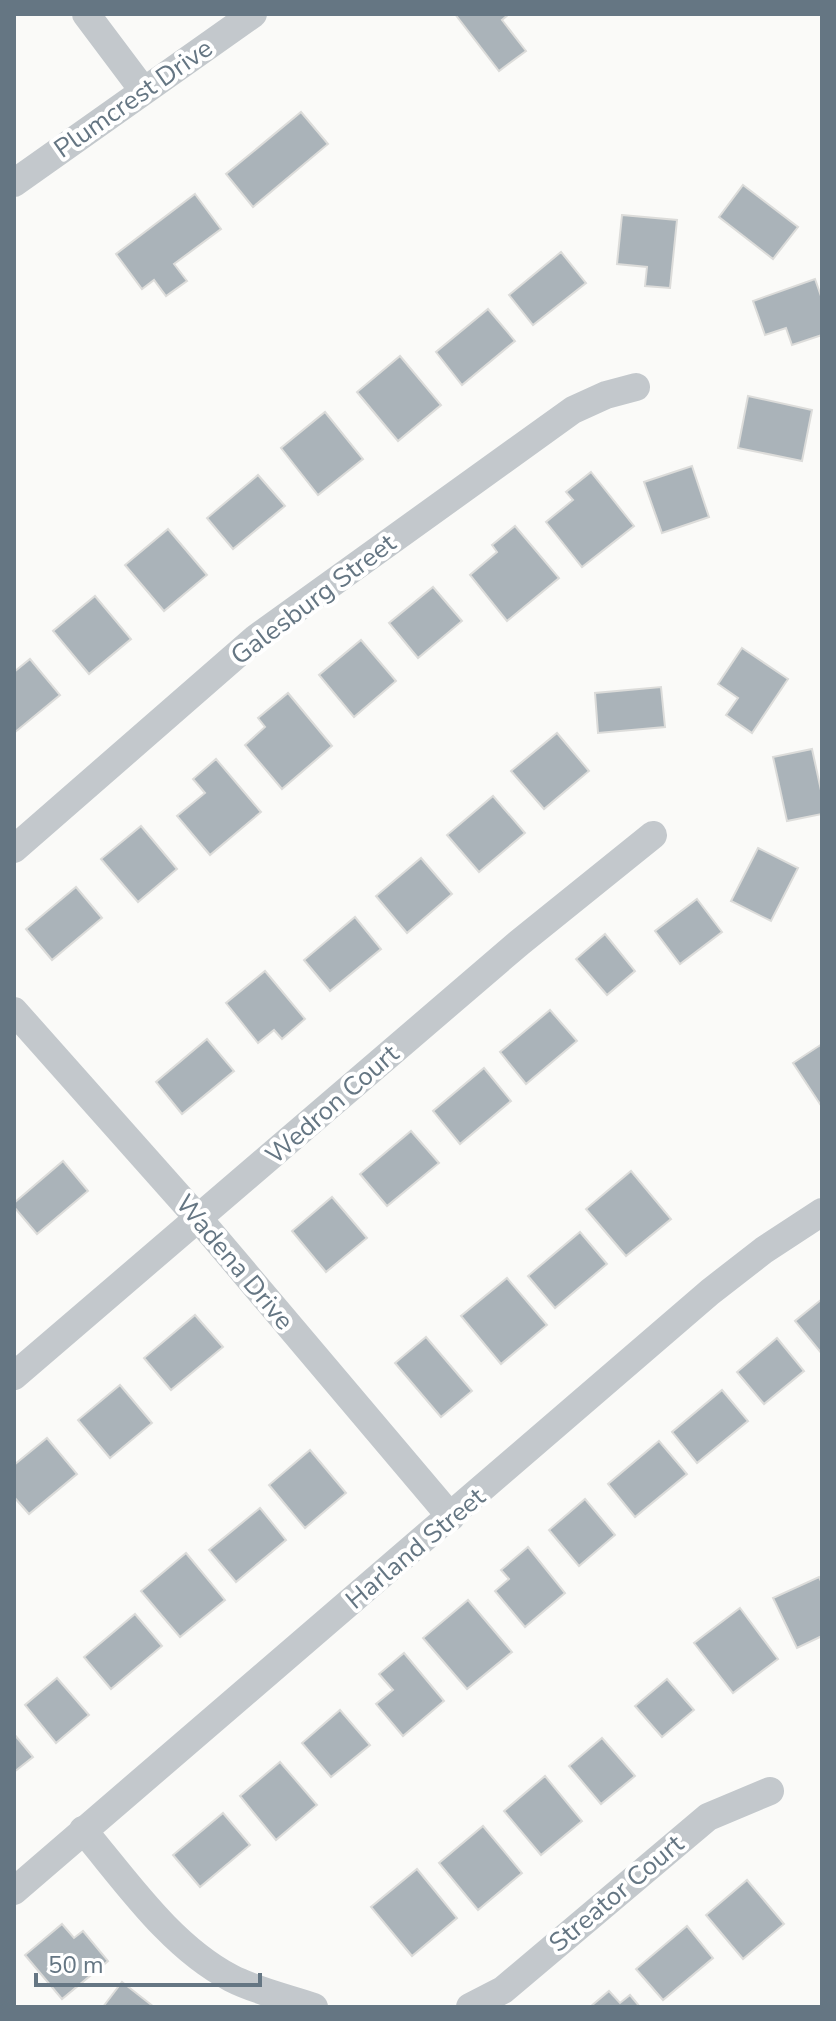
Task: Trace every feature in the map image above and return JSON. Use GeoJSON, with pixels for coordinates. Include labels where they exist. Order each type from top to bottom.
{"type":"FeatureCollection","features":[{"type":"Feature","properties":{"kind":"street"},"geometry":{"type":"LineString","coordinates":[[86,14],[143,90]]}},
{"type":"Feature","properties":{"kind":"street","name":"Plumcrest Drive"},"geometry":{"type":"LineString","coordinates":[[14,183],[253,14]]}},
{"type":"Feature","properties":{"kind":"street","name":"Galesburg Street"},"geometry":{"type":"LineString","coordinates":[[14,849],[256,638],[573,410],[606,395],[636,387]]}},
{"type":"Feature","properties":{"kind":"street","name":"Wedron Court"},"geometry":{"type":"LineString","coordinates":[[14,1376],[519,943],[653,835]]}},
{"type":"Feature","properties":{"kind":"street","name":"Wadena Drive"},"geometry":{"type":"LineString","coordinates":[[14,1011],[198,1218],[451,1517]]}},
{"type":"Feature","properties":{"kind":"street","name":"Harland Street"},"geometry":{"type":"LineString","coordinates":[[14,1891],[710,1292],[764,1250],[822,1212]]}},
{"type":"Feature","properties":{"kind":"street","name":"Streator Court"},"geometry":{"type":"LineString","coordinates":[[470,2007],[503,1990],[708,1817],[770,1791]]}},
{"type":"Feature","properties":{"kind":"street"},"geometry":{"type":"LineString","coordinates":[[83,1830],[162,1922],[200,1957],[232,1979],[314,2007]]}},
{"type":"Feature","properties":{"kind":"building"},"geometry":{"type":"Polygon","coordinates":[[[455,14],[509,14],[502,20],[526,51],[499,71],[455,14]]]}},
{"type":"Feature","properties":{"kind":"building"},"geometry":{"type":"Polygon","coordinates":[[[301,112],[328,144],[253,207],[226,174],[301,112]]]}},
{"type":"Feature","properties":{"kind":"building"},"geometry":{"type":"Polygon","coordinates":[[[743,185],[798,227],[773,259],[719,217],[743,185]]]}},
{"type":"Feature","properties":{"kind":"building"},"geometry":{"type":"Polygon","coordinates":[[[195,194],[221,229],[174,264],[187,281],[166,296],[154,280],[142,289],[116,254],[195,194]]]}},
{"type":"Feature","properties":{"kind":"building"},"geometry":{"type":"Polygon","coordinates":[[[622,215],[677,220],[670,288],[645,286],[647,267],[617,264],[622,215]]]}},
{"type":"Feature","properties":{"kind":"building"},"geometry":{"type":"Polygon","coordinates":[[[561,252],[586,283],[533,325],[509,295],[561,252]]]}},
{"type":"Feature","properties":{"kind":"building"},"geometry":{"type":"Polygon","coordinates":[[[815,279],[822,299],[822,335],[792,345],[786,328],[765,335],[753,301],[815,279]]]}},
{"type":"Feature","properties":{"kind":"building"},"geometry":{"type":"Polygon","coordinates":[[[488,309],[515,341],[462,385],[436,352],[488,309]]]}},
{"type":"Feature","properties":{"kind":"building"},"geometry":{"type":"Polygon","coordinates":[[[400,356],[441,405],[398,441],[357,392],[400,356]]]}},
{"type":"Feature","properties":{"kind":"building"},"geometry":{"type":"Polygon","coordinates":[[[748,396],[812,410],[802,461],[738,448],[748,396]]]}},
{"type":"Feature","properties":{"kind":"building"},"geometry":{"type":"Polygon","coordinates":[[[325,412],[363,459],[318,495],[281,448],[325,412]]]}},
{"type":"Feature","properties":{"kind":"building"},"geometry":{"type":"Polygon","coordinates":[[[692,466],[709,517],[662,533],[644,482],[692,466]]]}},
{"type":"Feature","properties":{"kind":"building"},"geometry":{"type":"Polygon","coordinates":[[[591,472],[634,526],[582,567],[546,522],[573,500],[566,492],[591,472]]]}},
{"type":"Feature","properties":{"kind":"building"},"geometry":{"type":"Polygon","coordinates":[[[258,475],[285,506],[233,549],[207,518],[258,475]]]}},
{"type":"Feature","properties":{"kind":"building"},"geometry":{"type":"Polygon","coordinates":[[[515,526],[559,578],[507,621],[470,575],[497,552],[492,545],[515,526]]]}},
{"type":"Feature","properties":{"kind":"building"},"geometry":{"type":"Polygon","coordinates":[[[168,529],[207,575],[164,611],[125,565],[168,529]]]}},
{"type":"Feature","properties":{"kind":"building"},"geometry":{"type":"Polygon","coordinates":[[[433,587],[462,621],[418,658],[389,623],[433,587]]]}},
{"type":"Feature","properties":{"kind":"building"},"geometry":{"type":"Polygon","coordinates":[[[95,596],[131,639],[89,674],[53,631],[95,596]]]}},
{"type":"Feature","properties":{"kind":"building"},"geometry":{"type":"Polygon","coordinates":[[[361,640],[396,681],[354,717],[319,675],[361,640]]]}},
{"type":"Feature","properties":{"kind":"building"},"geometry":{"type":"Polygon","coordinates":[[[742,648],[788,679],[752,733],[726,715],[738,698],[718,684],[742,648]]]}},
{"type":"Feature","properties":{"kind":"building"},"geometry":{"type":"Polygon","coordinates":[[[30,659],[60,695],[14,733],[14,672],[30,659]]]}},
{"type":"Feature","properties":{"kind":"building"},"geometry":{"type":"Polygon","coordinates":[[[661,687],[665,727],[598,733],[595,693],[661,687]]]}},
{"type":"Feature","properties":{"kind":"building"},"geometry":{"type":"Polygon","coordinates":[[[288,693],[332,746],[282,789],[245,745],[265,727],[258,718],[288,693]]]}},
{"type":"Feature","properties":{"kind":"building"},"geometry":{"type":"Polygon","coordinates":[[[557,733],[589,771],[544,809],[511,771],[557,733]]]}},
{"type":"Feature","properties":{"kind":"building"},"geometry":{"type":"Polygon","coordinates":[[[812,749],[822,795],[822,814],[787,821],[773,757],[812,749]]]}},
{"type":"Feature","properties":{"kind":"building"},"geometry":{"type":"Polygon","coordinates":[[[216,759],[261,812],[210,855],[177,816],[205,793],[193,779],[216,759]]]}},
{"type":"Feature","properties":{"kind":"building"},"geometry":{"type":"Polygon","coordinates":[[[493,796],[525,833],[479,872],[447,835],[493,796]]]}},
{"type":"Feature","properties":{"kind":"building"},"geometry":{"type":"Polygon","coordinates":[[[141,826],[177,869],[138,902],[101,859],[141,826]]]}},
{"type":"Feature","properties":{"kind":"building"},"geometry":{"type":"Polygon","coordinates":[[[758,848],[798,868],[771,921],[731,901],[758,848]]]}},
{"type":"Feature","properties":{"kind":"building"},"geometry":{"type":"Polygon","coordinates":[[[421,858],[452,894],[407,933],[376,896],[421,858]]]}},
{"type":"Feature","properties":{"kind":"building"},"geometry":{"type":"Polygon","coordinates":[[[76,887],[102,918],[52,960],[26,929],[76,887]]]}},
{"type":"Feature","properties":{"kind":"building"},"geometry":{"type":"Polygon","coordinates":[[[697,899],[722,932],[680,964],[655,931],[697,899]]]}},
{"type":"Feature","properties":{"kind":"building"},"geometry":{"type":"Polygon","coordinates":[[[355,917],[381,949],[330,991],[304,960],[355,917]]]}},
{"type":"Feature","properties":{"kind":"building"},"geometry":{"type":"Polygon","coordinates":[[[605,934],[635,971],[607,995],[576,959],[605,934]]]}},
{"type":"Feature","properties":{"kind":"building"},"geometry":{"type":"Polygon","coordinates":[[[265,971],[305,1019],[282,1039],[274,1030],[258,1043],[226,1003],[265,971]]]}},
{"type":"Feature","properties":{"kind":"building"},"geometry":{"type":"Polygon","coordinates":[[[550,1010],[577,1041],[526,1084],[500,1052],[550,1010]]]}},
{"type":"Feature","properties":{"kind":"building"},"geometry":{"type":"Polygon","coordinates":[[[207,1039],[234,1071],[182,1114],[156,1082],[207,1039]]]}},
{"type":"Feature","properties":{"kind":"building"},"geometry":{"type":"Polygon","coordinates":[[[822,1044],[822,1107],[793,1063],[822,1044]]]}},
{"type":"Feature","properties":{"kind":"building"},"geometry":{"type":"Polygon","coordinates":[[[484,1068],[511,1101],[460,1144],[433,1111],[484,1068]]]}},
{"type":"Feature","properties":{"kind":"building"},"geometry":{"type":"Polygon","coordinates":[[[411,1131],[439,1163],[387,1206],[360,1174],[411,1131]]]}},
{"type":"Feature","properties":{"kind":"building"},"geometry":{"type":"Polygon","coordinates":[[[63,1161],[88,1191],[37,1234],[14,1203],[63,1161]]]}},
{"type":"Feature","properties":{"kind":"building"},"geometry":{"type":"Polygon","coordinates":[[[631,1171],[671,1219],[626,1256],[586,1209],[631,1171]]]}},
{"type":"Feature","properties":{"kind":"building"},"geometry":{"type":"Polygon","coordinates":[[[332,1197],[367,1238],[326,1272],[292,1231],[332,1197]]]}},
{"type":"Feature","properties":{"kind":"building"},"geometry":{"type":"Polygon","coordinates":[[[580,1232],[607,1264],[555,1308],[528,1276],[580,1232]]]}},
{"type":"Feature","properties":{"kind":"building"},"geometry":{"type":"Polygon","coordinates":[[[507,1278],[547,1325],[501,1364],[461,1316],[507,1278]]]}},
{"type":"Feature","properties":{"kind":"building"},"geometry":{"type":"Polygon","coordinates":[[[822,1299],[822,1354],[795,1321],[822,1299]]]}},
{"type":"Feature","properties":{"kind":"building"},"geometry":{"type":"Polygon","coordinates":[[[195,1315],[223,1347],[171,1390],[144,1358],[195,1315]]]}},
{"type":"Feature","properties":{"kind":"building"},"geometry":{"type":"Polygon","coordinates":[[[426,1337],[472,1391],[441,1417],[395,1363],[426,1337]]]}},
{"type":"Feature","properties":{"kind":"building"},"geometry":{"type":"Polygon","coordinates":[[[777,1338],[804,1371],[764,1404],[737,1372],[777,1338]]]}},
{"type":"Feature","properties":{"kind":"building"},"geometry":{"type":"Polygon","coordinates":[[[120,1385],[152,1423],[110,1458],[78,1420],[120,1385]]]}},
{"type":"Feature","properties":{"kind":"building"},"geometry":{"type":"Polygon","coordinates":[[[722,1390],[748,1421],[697,1463],[672,1432],[722,1390]]]}},
{"type":"Feature","properties":{"kind":"building"},"geometry":{"type":"Polygon","coordinates":[[[47,1438],[77,1474],[29,1514],[14,1497],[14,1465],[47,1438]]]}},
{"type":"Feature","properties":{"kind":"building"},"geometry":{"type":"Polygon","coordinates":[[[659,1441],[687,1474],[635,1517],[608,1484],[659,1441]]]}},
{"type":"Feature","properties":{"kind":"building"},"geometry":{"type":"Polygon","coordinates":[[[310,1450],[346,1493],[305,1528],[269,1485],[310,1450]]]}},
{"type":"Feature","properties":{"kind":"building"},"geometry":{"type":"Polygon","coordinates":[[[585,1499],[615,1535],[579,1566],[549,1530],[585,1499]]]}},
{"type":"Feature","properties":{"kind":"building"},"geometry":{"type":"Polygon","coordinates":[[[260,1508],[286,1540],[236,1582],[209,1550],[260,1508]]]}},
{"type":"Feature","properties":{"kind":"building"},"geometry":{"type":"Polygon","coordinates":[[[528,1547],[565,1593],[525,1627],[495,1591],[509,1579],[501,1570],[528,1547]]]}},
{"type":"Feature","properties":{"kind":"building"},"geometry":{"type":"Polygon","coordinates":[[[186,1553],[225,1600],[180,1637],[141,1591],[186,1553]]]}},
{"type":"Feature","properties":{"kind":"building"},"geometry":{"type":"Polygon","coordinates":[[[819,1577],[822,1583],[822,1636],[797,1648],[773,1598],[819,1577]]]}},
{"type":"Feature","properties":{"kind":"building"},"geometry":{"type":"Polygon","coordinates":[[[468,1600],[512,1652],[467,1689],[423,1638],[468,1600]]]}},
{"type":"Feature","properties":{"kind":"building"},"geometry":{"type":"Polygon","coordinates":[[[740,1608],[778,1659],[733,1693],[694,1643],[740,1608]]]}},
{"type":"Feature","properties":{"kind":"building"},"geometry":{"type":"Polygon","coordinates":[[[135,1614],[162,1646],[111,1689],[84,1657],[135,1614]]]}},
{"type":"Feature","properties":{"kind":"building"},"geometry":{"type":"Polygon","coordinates":[[[404,1653],[444,1701],[403,1736],[376,1704],[393,1690],[379,1674],[404,1653]]]}},
{"type":"Feature","properties":{"kind":"building"},"geometry":{"type":"Polygon","coordinates":[[[57,1678],[89,1715],[56,1743],[25,1705],[57,1678]]]}},
{"type":"Feature","properties":{"kind":"building"},"geometry":{"type":"Polygon","coordinates":[[[667,1679],[694,1710],[662,1737],[635,1706],[667,1679]]]}},
{"type":"Feature","properties":{"kind":"building"},"geometry":{"type":"Polygon","coordinates":[[[340,1710],[370,1745],[331,1777],[302,1743],[340,1710]]]}},
{"type":"Feature","properties":{"kind":"building"},"geometry":{"type":"Polygon","coordinates":[[[14,1734],[33,1757],[14,1772],[14,1734]]]}},
{"type":"Feature","properties":{"kind":"building"},"geometry":{"type":"Polygon","coordinates":[[[602,1738],[635,1776],[601,1804],[569,1766],[602,1738]]]}},
{"type":"Feature","properties":{"kind":"building"},"geometry":{"type":"Polygon","coordinates":[[[280,1762],[317,1805],[276,1840],[240,1796],[280,1762]]]}},
{"type":"Feature","properties":{"kind":"building"},"geometry":{"type":"Polygon","coordinates":[[[545,1776],[582,1821],[541,1855],[504,1811],[545,1776]]]}},
{"type":"Feature","properties":{"kind":"building"},"geometry":{"type":"Polygon","coordinates":[[[223,1813],[250,1845],[200,1887],[173,1855],[223,1813]]]}},
{"type":"Feature","properties":{"kind":"building"},"geometry":{"type":"Polygon","coordinates":[[[483,1826],[522,1873],[478,1910],[439,1863],[483,1826]]]}},
{"type":"Feature","properties":{"kind":"building"},"geometry":{"type":"Polygon","coordinates":[[[417,1869],[457,1918],[412,1956],[371,1907],[417,1869]]]}},
{"type":"Feature","properties":{"kind":"building"},"geometry":{"type":"Polygon","coordinates":[[[747,1880],[784,1924],[743,1959],[706,1915],[747,1880]]]}},
{"type":"Feature","properties":{"kind":"building"},"geometry":{"type":"Polygon","coordinates":[[[62,1924],[74,1938],[83,1931],[108,1961],[62,1999],[25,1955],[62,1924]]]}},
{"type":"Feature","properties":{"kind":"building"},"geometry":{"type":"Polygon","coordinates":[[[687,1926],[713,1958],[663,2000],[636,1969],[687,1926]]]}},
{"type":"Feature","properties":{"kind":"building"},"geometry":{"type":"Polygon","coordinates":[[[122,1982],[154,2007],[103,2007],[122,1982]]]}},
{"type":"Feature","properties":{"kind":"building"},"geometry":{"type":"Polygon","coordinates":[[[609,1991],[620,2003],[630,1995],[640,2007],[590,2007],[609,1991]]]}}]}
